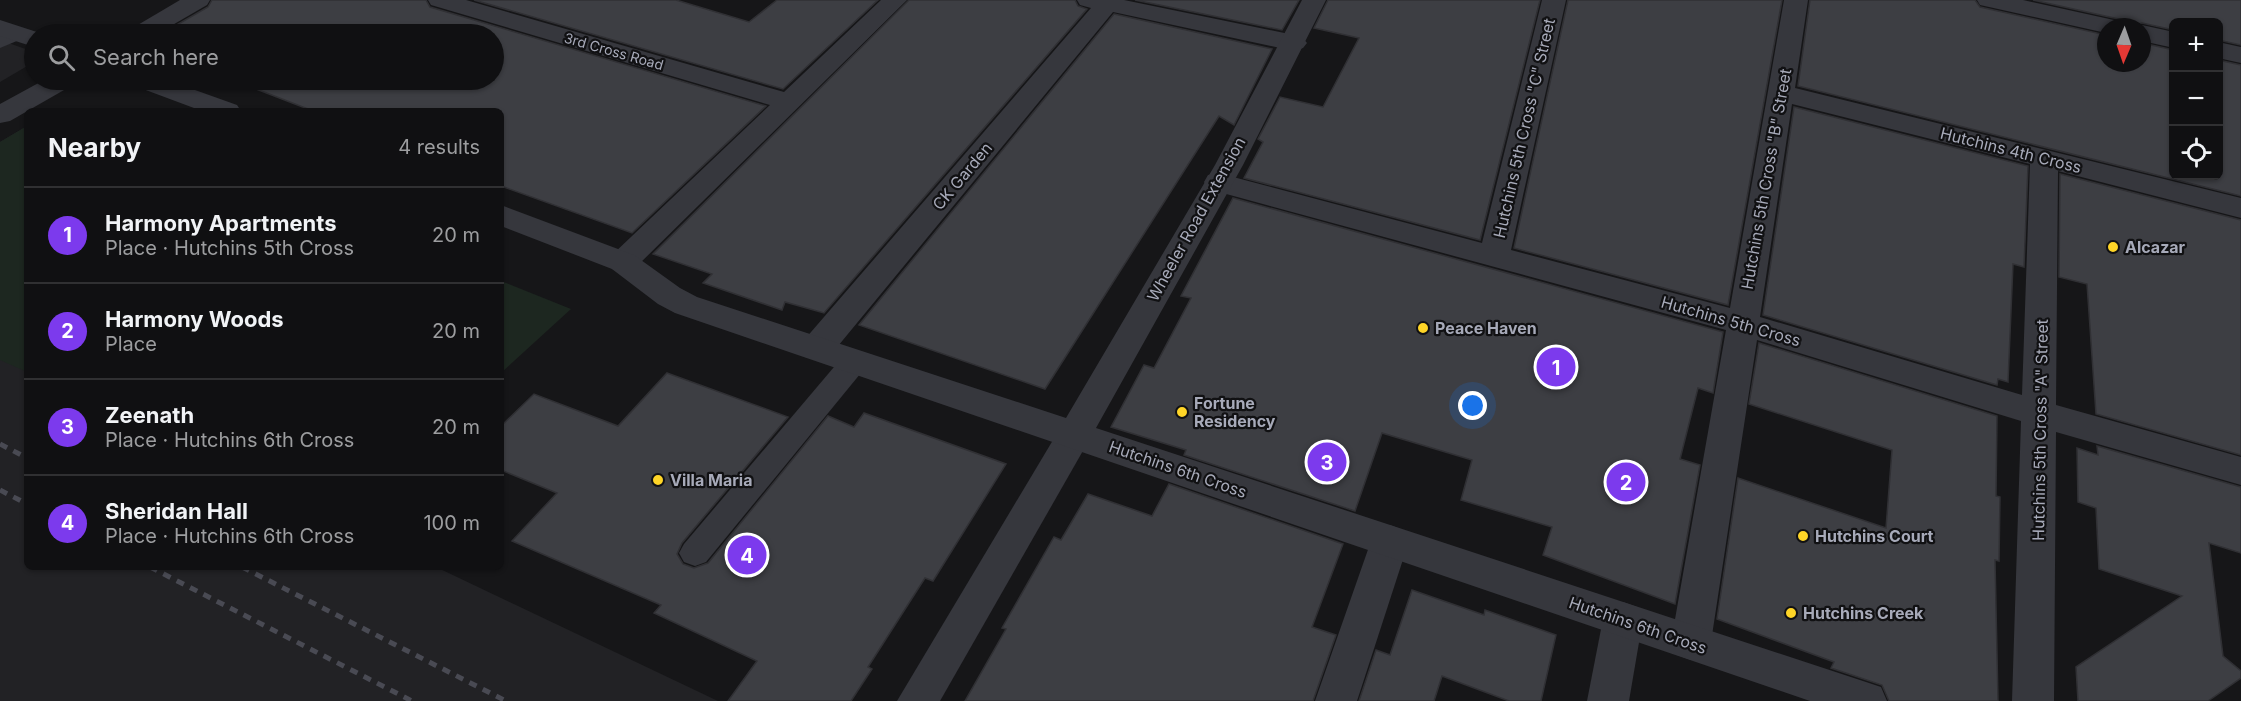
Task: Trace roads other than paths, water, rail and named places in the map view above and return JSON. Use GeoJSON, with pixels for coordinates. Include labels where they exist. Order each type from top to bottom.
{"type":"FeatureCollection","features":[{"type":"Feature","properties":{"kind":"street"},"geometry":{"type":"LineString","coordinates":[[157,24],[198,0]]}},
{"type":"Feature","properties":{"kind":"street","name":"3rd Cross Road"},"geometry":{"type":"LineString","coordinates":[[440,0],[788,102]]}},
{"type":"Feature","properties":{"kind":"street"},"geometry":{"type":"LineString","coordinates":[[623,262],[895,0]]}},
{"type":"Feature","properties":{"kind":"street","name":"Wheeler Road Extension"},"geometry":{"type":"LineString","coordinates":[[918,701],[1074,435],[1218,182],[1294,43],[1314,0]]}},
{"type":"Feature","properties":{"kind":"street","name":"Hutchins 5th Cross \"C\" Street"},"geometry":{"type":"LineString","coordinates":[[1494,256],[1554,0]]}},
{"type":"Feature","properties":{"kind":"street","name":"Hutchins 5th Cross \"B\" Street"},"geometry":{"type":"LineString","coordinates":[[1691,642],[1741,323],[1796,0]]}},
{"type":"Feature","properties":{"kind":"street"},"geometry":{"type":"LineString","coordinates":[[1989,0],[2097,23]]}},
{"type":"Feature","properties":{"kind":"street"},"geometry":{"type":"LineString","coordinates":[[1098,2],[1294,43]]}},
{"type":"Feature","properties":{"kind":"street","name":"CK Garden"},"geometry":{"type":"LineString","coordinates":[[818,348],[1098,2]]}},
{"type":"Feature","properties":{"kind":"street"},"geometry":{"type":"LineString","coordinates":[[2151,35],[2169,39]]}},
{"type":"Feature","properties":{"kind":"street"},"geometry":{"type":"LineString","coordinates":[[2223,51],[2241,55]]}},
{"type":"Feature","properties":{"kind":"street"},"geometry":{"type":"LineString","coordinates":[[0,115],[44,90]]}},
{"type":"Feature","properties":{"kind":"street"},"geometry":{"type":"LineString","coordinates":[[171,90],[219,108]]}},
{"type":"Feature","properties":{"kind":"street","name":"Hutchins 4th Cross"},"geometry":{"type":"LineString","coordinates":[[1781,93],[2241,208]]}},
{"type":"Feature","properties":{"kind":"street","name":"Hutchins 5th Cross \"A\" Street"},"geometry":{"type":"LineString","coordinates":[[2033,701],[2044,158]]}},
{"type":"Feature","properties":{"kind":"street","name":"Hutchins 5th Cross"},"geometry":{"type":"LineString","coordinates":[[1218,182],[1741,323],[2040,414],[2241,471]]}},
{"type":"Feature","properties":{"kind":"street","name":"Hutchins 6th Cross"},"geometry":{"type":"LineString","coordinates":[[504,216],[623,262],[640,271],[672,299],[1866,701]]}},
{"type":"Feature","properties":{"kind":"street"},"geometry":{"type":"LineString","coordinates":[[1336,701],[1390,541]]}},
{"type":"Feature","properties":{"kind":"street"},"geometry":{"type":"LineString","coordinates":[[1608,701],[1623,619]]}},
{"type":"Feature","properties":{"kind":"lane"},"geometry":{"type":"LineString","coordinates":[[695,553],[855,362]]}},
{"type":"Feature","properties":{"kind":"railway"},"geometry":{"type":"LineString","coordinates":[[0,444],[24,456]]}},
{"type":"Feature","properties":{"kind":"railway"},"geometry":{"type":"LineString","coordinates":[[0,490],[24,502]]}},
{"type":"Feature","properties":{"kind":"railway"},"geometry":{"type":"LineString","coordinates":[[156,570],[412,701]]}},
{"type":"Feature","properties":{"kind":"railway"},"geometry":{"type":"LineString","coordinates":[[248,570],[506,701]]}},
{"type":"Feature","properties":{"kind":"place","name":"Alcazar"},"geometry":{"type":"Point","coordinates":[2113,247]}},
{"type":"Feature","properties":{"kind":"place","name":"Peace Haven"},"geometry":{"type":"Point","coordinates":[1423,328]}},
{"type":"Feature","properties":{"kind":"place","name":"Harmony Apartments"},"geometry":{"type":"Point","coordinates":[1556,367]}},
{"type":"Feature","properties":{"kind":"place","name":"Fortune Residency"},"geometry":{"type":"Point","coordinates":[1182,412]}},
{"type":"Feature","properties":{"kind":"place","name":"Zeenath"},"geometry":{"type":"Point","coordinates":[1327,462]}},
{"type":"Feature","properties":{"kind":"place","name":"Villa Maria"},"geometry":{"type":"Point","coordinates":[658,480]}},
{"type":"Feature","properties":{"kind":"place","name":"Harmony Woods"},"geometry":{"type":"Point","coordinates":[1626,482]}},
{"type":"Feature","properties":{"kind":"place","name":"Hutchins Court"},"geometry":{"type":"Point","coordinates":[1803,536]}},
{"type":"Feature","properties":{"kind":"place","name":"Sheridan Hall"},"geometry":{"type":"Point","coordinates":[747,555]}},
{"type":"Feature","properties":{"kind":"place","name":"Hutchins Creek"},"geometry":{"type":"Point","coordinates":[1791,613]}}]}
